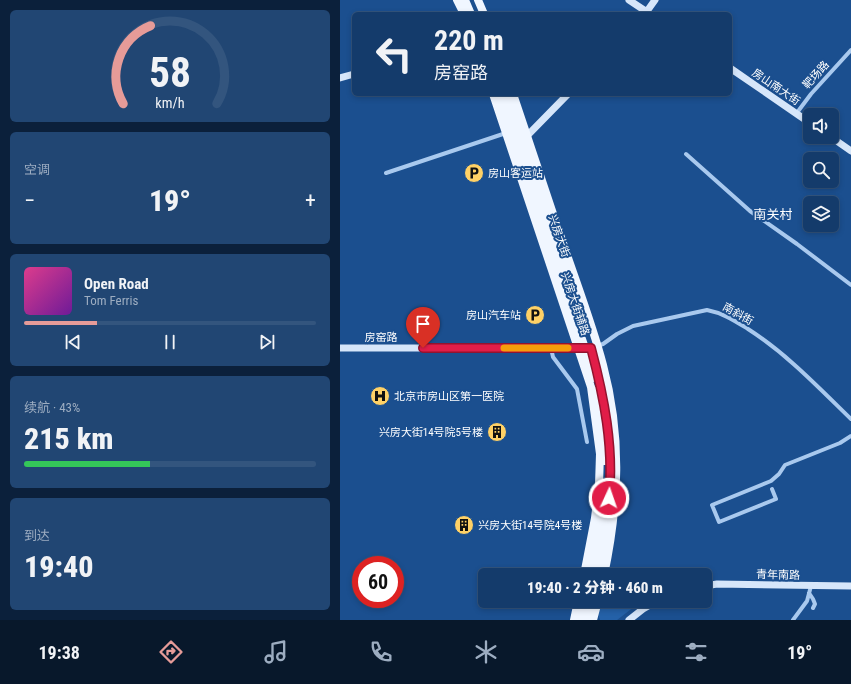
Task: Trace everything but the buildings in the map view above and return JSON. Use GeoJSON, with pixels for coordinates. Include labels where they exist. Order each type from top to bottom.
{"type":"FeatureCollection","features":[{"type":"Feature","properties":{"kind":"main road"},"geometry":{"type":"LineString","coordinates":[[457,0],[463,12]]}},
{"type":"Feature","properties":{"kind":"main road"},"geometry":{"type":"LineString","coordinates":[[465,0],[470,12]]}},
{"type":"Feature","properties":{"kind":"main road"},"geometry":{"type":"LineString","coordinates":[[472,0],[477,12]]}},
{"type":"Feature","properties":{"kind":"main road"},"geometry":{"type":"LineString","coordinates":[[478,0],[483,12]]}},
{"type":"Feature","properties":{"kind":"main road"},"geometry":{"type":"LineString","coordinates":[[630,0],[646,12]]}},
{"type":"Feature","properties":{"kind":"main road"},"geometry":{"type":"LineString","coordinates":[[648,12],[655,0]]}},
{"type":"Feature","properties":{"kind":"main road","name":"房山南大街"},"geometry":{"type":"LineString","coordinates":[[732,69],[803,118]]}},
{"type":"Feature","properties":{"kind":"main road"},"geometry":{"type":"LineString","coordinates":[[340,78],[352,75]]}},
{"type":"Feature","properties":{"kind":"main road","name":"兴房大街辅路"},"geometry":{"type":"LineString","coordinates":[[494,96],[559,290],[588,348],[592,397],[600,454],[599,485],[595,518],[585,568]]}},
{"type":"Feature","properties":{"kind":"main road","name":"兴房大街"},"geometry":{"type":"LineString","coordinates":[[500,96],[562,280],[588,348],[609,393],[616,448],[617,482],[613,524],[605,568]]}},
{"type":"Feature","properties":{"kind":"main road","name":"兴房大街"},"geometry":{"type":"LineString","coordinates":[[507,96],[525,138]]}},
{"type":"Feature","properties":{"kind":"main road","name":"兴房大街"},"geometry":{"type":"LineString","coordinates":[[514,96],[588,348],[595,386],[602,406],[608,432],[610,453],[610,486],[605,531],[597,568]]}},
{"type":"Feature","properties":{"kind":"main road"},"geometry":{"type":"LineString","coordinates":[[525,138],[566,96]]}},
{"type":"Feature","properties":{"kind":"main road"},"geometry":{"type":"LineString","coordinates":[[839,143],[851,151]]}},
{"type":"Feature","properties":{"kind":"main road"},"geometry":{"type":"LineString","coordinates":[[559,290],[562,280]]}},
{"type":"Feature","properties":{"kind":"main road","name":"房窑路"},"geometry":{"type":"LineString","coordinates":[[340,348],[588,348]]}},
{"type":"Feature","properties":{"kind":"main road"},"geometry":{"type":"LineString","coordinates":[[592,397],[602,406],[609,393]]}},
{"type":"Feature","properties":{"kind":"main road","name":"兴房大街"},"geometry":{"type":"LineString","coordinates":[[591,568],[601,519],[604,485],[605,452],[602,406]]}},
{"type":"Feature","properties":{"kind":"main road"},"geometry":{"type":"LineString","coordinates":[[608,432],[616,448]]}},
{"type":"Feature","properties":{"kind":"main road"},"geometry":{"type":"LineString","coordinates":[[605,531],[607,559]]}},
{"type":"Feature","properties":{"kind":"main road","name":"青年南路"},"geometry":{"type":"LineString","coordinates":[[712,585],[810,590],[851,586]]}},
{"type":"Feature","properties":{"kind":"main road"},"geometry":{"type":"LineString","coordinates":[[574,620],[577,608]]}},
{"type":"Feature","properties":{"kind":"main road"},"geometry":{"type":"LineString","coordinates":[[580,620],[583,608]]}},
{"type":"Feature","properties":{"kind":"main road"},"geometry":{"type":"LineString","coordinates":[[586,620],[589,608]]}},
{"type":"Feature","properties":{"kind":"main road"},"geometry":{"type":"LineString","coordinates":[[594,618],[596,608]]}},
{"type":"Feature","properties":{"kind":"main road"},"geometry":{"type":"LineString","coordinates":[[629,620],[645,608]]}},
{"type":"Feature","properties":{"kind":"street","name":"靶场路"},"geometry":{"type":"LineString","coordinates":[[796,114],[811,94],[851,50]]}},
{"type":"Feature","properties":{"kind":"street"},"geometry":{"type":"LineString","coordinates":[[386,173],[506,133]]}},
{"type":"Feature","properties":{"kind":"street"},"geometry":{"type":"LineString","coordinates":[[686,154],[750,211],[797,244],[851,286]]}},
{"type":"Feature","properties":{"kind":"street","name":"南斜街"},"geometry":{"type":"LineString","coordinates":[[588,348],[603,344],[617,334],[633,326],[707,310],[717,312],[730,318],[770,343],[791,361],[851,419]]}},
{"type":"Feature","properties":{"kind":"street"},"geometry":{"type":"LineString","coordinates":[[551,348],[553,358],[577,389],[587,442]]}},
{"type":"Feature","properties":{"kind":"street"},"geometry":{"type":"LineString","coordinates":[[772,488],[776,499],[719,522],[712,505],[771,481],[779,474],[785,465],[840,443],[851,436]]}},
{"type":"Feature","properties":{"kind":"street"},"geometry":{"type":"LineString","coordinates":[[810,590],[815,604],[813,608]]}},
{"type":"Feature","properties":{"kind":"street"},"geometry":{"type":"LineString","coordinates":[[793,620],[807,601],[810,590]]}},
{"type":"Feature","properties":{"kind":"shaded area"},"geometry":{"type":"Polygon","coordinates":[[[599,608],[633,608],[617,620],[600,620],[598,614],[599,608]]]}},
{"type":"Feature","properties":{"kind":"slow traffic"},"geometry":{"type":"LineString","coordinates":[[504,348],[568,348]]}},
{"type":"Feature","properties":{"kind":"place","name":"房山客运站"},"geometry":{"type":"Point","coordinates":[474,173]}},
{"type":"Feature","properties":{"kind":"place","name":"房山汽车站"},"geometry":{"type":"Point","coordinates":[535,315]}},
{"type":"Feature","properties":{"kind":"place","name":"北京市房山区第一医院"},"geometry":{"type":"Point","coordinates":[380,396]}},
{"type":"Feature","properties":{"kind":"place","name":"兴房大街14号院5号楼"},"geometry":{"type":"Point","coordinates":[497,432]}},
{"type":"Feature","properties":{"kind":"place","name":"兴房大街14号院4号楼"},"geometry":{"type":"Point","coordinates":[464,525]}},
{"type":"Feature","properties":{"kind":"district","name":"南关村"},"geometry":{"type":"Point","coordinates":[773,214]}},
{"type":"Feature","properties":{"kind":"route"},"geometry":{"type":"LineString","coordinates":[[423,348],[591,348],[601,384],[607,423],[610,453],[609,498]]}}]}
